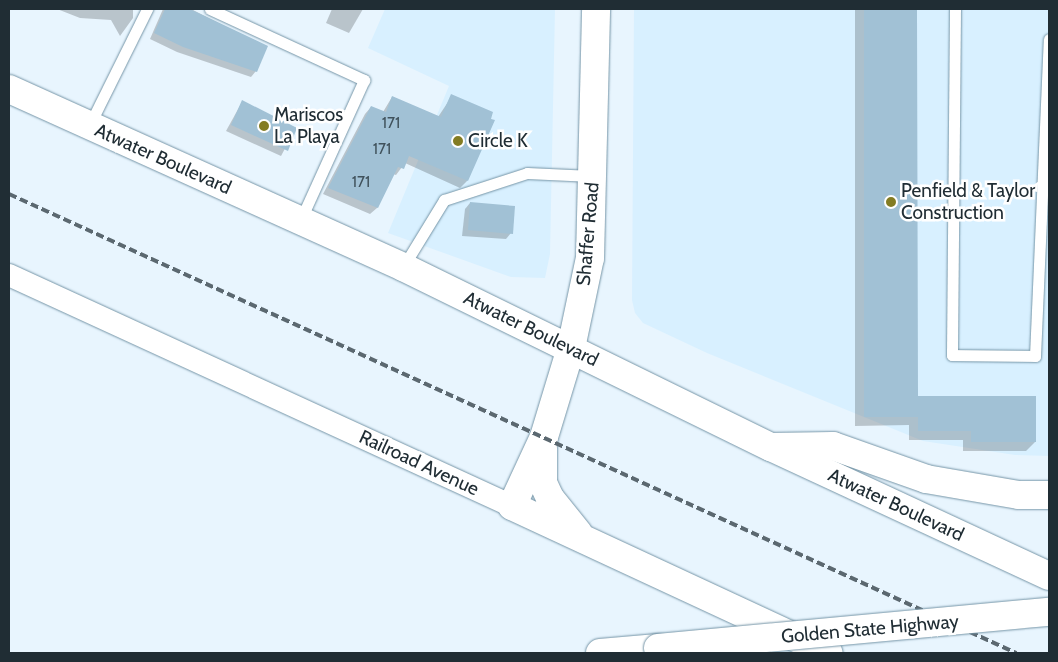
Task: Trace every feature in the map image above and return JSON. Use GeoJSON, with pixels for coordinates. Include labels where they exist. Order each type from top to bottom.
{"type":"FeatureCollection","features":[{"type":"Feature","properties":{"kind":"main road","name":"Shaffer Road"},"geometry":{"type":"LineString","coordinates":[[512,506],[544,437],[571,348],[590,258],[594,176],[596,9]]}},
{"type":"Feature","properties":{"kind":"main road","name":"Atwater Boulevard"},"geometry":{"type":"LineString","coordinates":[[9,89],[403,267],[771,447],[1049,576]]}},
{"type":"Feature","properties":{"kind":"main road"},"geometry":{"type":"LineString","coordinates":[[544,437],[540,467],[543,483],[550,498],[584,540]]}},
{"type":"Feature","properties":{"kind":"main road"},"geometry":{"type":"LineString","coordinates":[[771,447],[833,446],[926,479],[1019,495],[1049,495]]}},
{"type":"Feature","properties":{"kind":"main road","name":"Railroad Avenue"},"geometry":{"type":"LineString","coordinates":[[512,506],[828,653]]}},
{"type":"Feature","properties":{"kind":"main road","name":"Golden State Highway"},"geometry":{"type":"LineString","coordinates":[[600,653],[1049,612]]}},
{"type":"Feature","properties":{"kind":"street","name":"Railroad Avenue"},"geometry":{"type":"LineString","coordinates":[[9,275],[512,506]]}},
{"type":"Feature","properties":{"kind":"lane"},"geometry":{"type":"LineString","coordinates":[[89,126],[147,9]]}},
{"type":"Feature","properties":{"kind":"lane"},"geometry":{"type":"LineString","coordinates":[[210,9],[364,80],[300,221]]}},
{"type":"Feature","properties":{"kind":"lane"},"geometry":{"type":"LineString","coordinates":[[955,9],[952,355],[1034,356],[1049,39]]}},
{"type":"Feature","properties":{"kind":"lane"},"geometry":{"type":"LineString","coordinates":[[403,267],[444,200],[527,173],[594,176]]}},
{"type":"Feature","properties":{"kind":"shaded area"},"geometry":{"type":"Polygon","coordinates":[[[385,9],[555,9],[550,254],[545,278],[511,277],[388,233],[449,86],[368,48],[385,9]]]}},
{"type":"Feature","properties":{"kind":"shaded area"},"geometry":{"type":"Polygon","coordinates":[[[634,9],[1049,9],[1049,456],[1015,455],[923,441],[707,353],[643,323],[635,313],[632,300],[634,9]]]}},
{"type":"Feature","properties":{"kind":"building"},"geometry":{"type":"Polygon","coordinates":[[[165,9],[190,9],[268,46],[257,72],[183,47],[154,33],[165,9]]]}},
{"type":"Feature","properties":{"kind":"building","name":"Penfield & Taylor Construction"},"geometry":{"type":"Polygon","coordinates":[[[864,9],[917,9],[918,396],[1036,396],[1036,442],[971,442],[971,431],[918,431],[918,417],[864,417],[864,9]]]}},
{"type":"Feature","properties":{"kind":"building"},"geometry":{"type":"Polygon","coordinates":[[[451,94],[493,112],[491,119],[495,120],[468,181],[409,156],[404,169],[398,167],[378,208],[328,188],[371,106],[386,112],[392,96],[441,117],[451,94]]]}},
{"type":"Feature","properties":{"kind":"building","name":"Mariscos La Playa"},"geometry":{"type":"Polygon","coordinates":[[[242,100],[297,128],[288,151],[231,125],[242,100]]]}},
{"type":"Feature","properties":{"kind":"building"},"geometry":{"type":"Polygon","coordinates":[[[470,202],[515,206],[513,234],[468,230],[470,202]]]}},
{"type":"Feature","properties":{"kind":"railway"},"geometry":{"type":"LineString","coordinates":[[9,194],[1016,653]]}},
{"type":"Feature","properties":{"kind":"place","name":"Mariscos La Playa"},"geometry":{"type":"Point","coordinates":[264,126]}},
{"type":"Feature","properties":{"kind":"place","name":"Circle K"},"geometry":{"type":"Point","coordinates":[458,141]}},
{"type":"Feature","properties":{"kind":"place","name":"Penfield & Taylor Construction"},"geometry":{"type":"Point","coordinates":[891,202]}}]}
